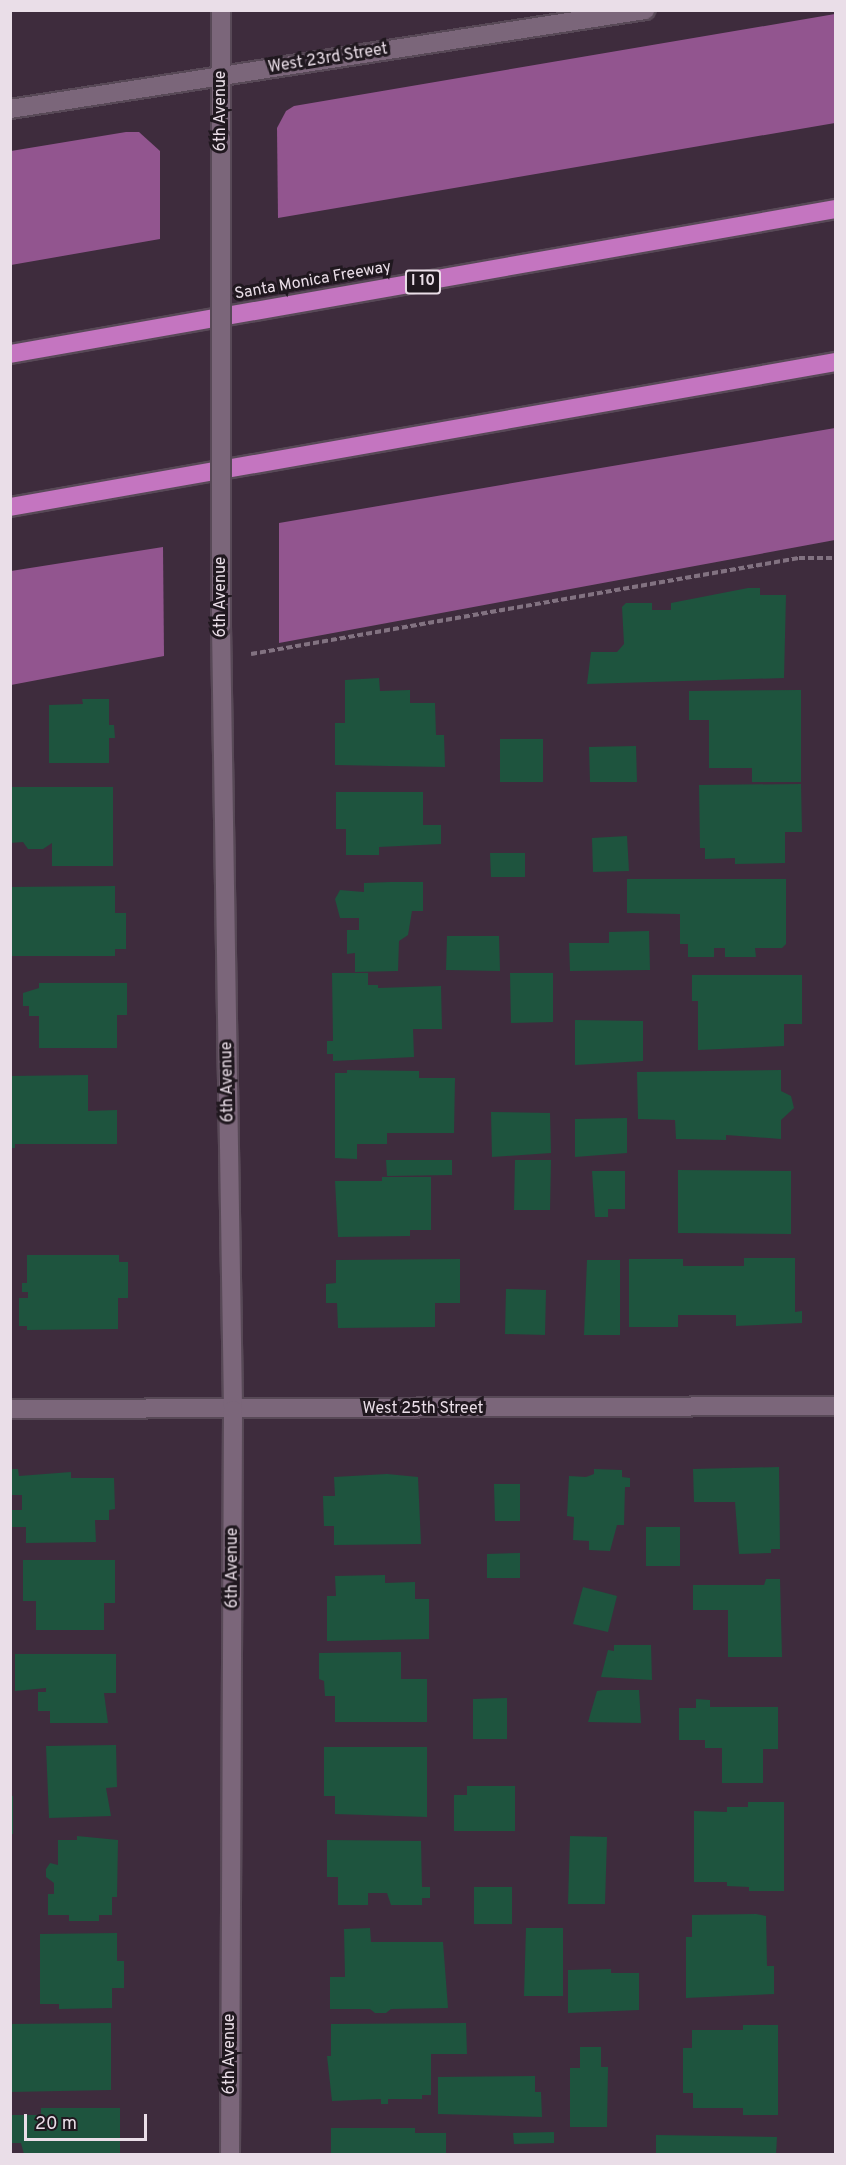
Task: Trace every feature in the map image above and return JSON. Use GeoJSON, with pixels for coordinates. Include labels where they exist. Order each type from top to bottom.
{"type":"FeatureCollection","features":[{"type":"Feature","properties":{"kind":"highway","name":"Santa Monica Freeway"},"geometry":{"type":"LineString","coordinates":[[10,354],[836,209]]}},
{"type":"Feature","properties":{"kind":"highway"},"geometry":{"type":"LineString","coordinates":[[10,507],[836,362]]}},
{"type":"Feature","properties":{"kind":"street","name":"6th Avenue"},"geometry":{"type":"LineString","coordinates":[[221,10],[221,660],[233,1410],[230,2154]]}},
{"type":"Feature","properties":{"kind":"street","name":"West 23rd Street"},"geometry":{"type":"LineString","coordinates":[[10,109],[645,10]]}},
{"type":"Feature","properties":{"kind":"street","name":"West 25th Street"},"geometry":{"type":"LineString","coordinates":[[10,1409],[836,1407]]}},
{"type":"Feature","properties":{"kind":"path"},"geometry":{"type":"LineString","coordinates":[[221,660],[800,558],[836,558]]}},
{"type":"Feature","properties":{"kind":"shaded area"},"geometry":{"type":"Polygon","coordinates":[[[835,14],[835,123],[278,218],[277,128],[286,111],[294,106],[835,14]]]}},
{"type":"Feature","properties":{"kind":"shaded area"},"geometry":{"type":"Polygon","coordinates":[[[126,132],[139,132],[160,151],[160,239],[11,265],[11,151],[126,132]]]}},
{"type":"Feature","properties":{"kind":"shaded area"},"geometry":{"type":"Polygon","coordinates":[[[835,428],[835,540],[279,643],[279,523],[835,428]]]}},
{"type":"Feature","properties":{"kind":"shaded area"},"geometry":{"type":"Polygon","coordinates":[[[163,547],[164,656],[11,685],[11,571],[163,547]]]}},
{"type":"Feature","properties":{"kind":"building"},"geometry":{"type":"Polygon","coordinates":[[[748,588],[760,588],[760,595],[786,595],[784,678],[587,684],[591,652],[617,652],[624,644],[622,607],[626,603],[652,603],[652,610],[671,610],[671,603],[748,588]]]}},
{"type":"Feature","properties":{"kind":"building"},"geometry":{"type":"Polygon","coordinates":[[[379,678],[380,691],[410,690],[410,703],[435,703],[436,735],[444,735],[445,767],[335,765],[335,723],[345,723],[345,680],[379,678]]]}},
{"type":"Feature","properties":{"kind":"building"},"geometry":{"type":"Polygon","coordinates":[[[801,690],[801,782],[752,782],[752,768],[709,768],[709,720],[689,720],[689,691],[801,690]]]}},
{"type":"Feature","properties":{"kind":"building"},"geometry":{"type":"Polygon","coordinates":[[[82,699],[109,699],[109,725],[114,725],[115,738],[109,738],[109,763],[49,763],[49,705],[83,704],[82,699]]]}},
{"type":"Feature","properties":{"kind":"building"},"geometry":{"type":"Polygon","coordinates":[[[500,739],[543,739],[543,782],[500,782],[500,739]]]}},
{"type":"Feature","properties":{"kind":"building"},"geometry":{"type":"Polygon","coordinates":[[[636,746],[637,782],[590,782],[589,747],[636,746]]]}},
{"type":"Feature","properties":{"kind":"building"},"geometry":{"type":"Polygon","coordinates":[[[801,784],[802,832],[785,832],[785,863],[735,864],[735,858],[705,859],[705,848],[700,848],[699,785],[801,784]]]}},
{"type":"Feature","properties":{"kind":"building"},"geometry":{"type":"Polygon","coordinates":[[[10,787],[113,787],[113,866],[52,866],[52,843],[43,849],[28,849],[23,842],[10,843],[10,787]]]}},
{"type":"Feature","properties":{"kind":"building"},"geometry":{"type":"Polygon","coordinates":[[[336,792],[423,792],[423,825],[441,825],[441,844],[379,847],[379,855],[346,855],[346,829],[336,829],[336,792]]]}},
{"type":"Feature","properties":{"kind":"building"},"geometry":{"type":"Polygon","coordinates":[[[627,836],[629,871],[593,872],[592,838],[627,836]]]}},
{"type":"Feature","properties":{"kind":"building"},"geometry":{"type":"Polygon","coordinates":[[[490,853],[525,853],[525,877],[491,877],[490,853]]]}},
{"type":"Feature","properties":{"kind":"building"},"geometry":{"type":"Polygon","coordinates":[[[627,879],[786,879],[786,944],[782,948],[755,948],[756,957],[725,957],[725,948],[714,948],[714,957],[688,957],[688,944],[680,944],[680,914],[627,913],[627,879]]]}},
{"type":"Feature","properties":{"kind":"building"},"geometry":{"type":"Polygon","coordinates":[[[423,882],[423,911],[412,911],[408,935],[399,941],[398,971],[355,972],[355,953],[347,954],[347,930],[359,930],[359,918],[340,918],[335,899],[340,890],[364,892],[364,883],[423,882]]]}},
{"type":"Feature","properties":{"kind":"building"},"geometry":{"type":"Polygon","coordinates":[[[115,886],[115,913],[126,913],[126,949],[115,949],[115,956],[10,956],[10,887],[115,886]]]}},
{"type":"Feature","properties":{"kind":"building"},"geometry":{"type":"Polygon","coordinates":[[[649,931],[650,970],[570,971],[569,943],[609,943],[609,932],[649,931]]]}},
{"type":"Feature","properties":{"kind":"building"},"geometry":{"type":"Polygon","coordinates":[[[447,936],[499,936],[500,971],[446,970],[447,936]]]}},
{"type":"Feature","properties":{"kind":"building"},"geometry":{"type":"Polygon","coordinates":[[[332,973],[368,973],[368,985],[378,985],[378,988],[441,986],[442,1029],[413,1029],[414,1057],[333,1061],[333,1054],[327,1054],[327,1041],[333,1041],[332,973]]]}},
{"type":"Feature","properties":{"kind":"building"},"geometry":{"type":"Polygon","coordinates":[[[510,973],[553,973],[553,1022],[511,1023],[510,973]]]}},
{"type":"Feature","properties":{"kind":"building"},"geometry":{"type":"Polygon","coordinates":[[[692,975],[802,975],[802,1024],[784,1024],[784,1046],[698,1050],[698,1001],[692,1001],[692,975]]]}},
{"type":"Feature","properties":{"kind":"building"},"geometry":{"type":"Polygon","coordinates":[[[39,983],[127,983],[127,1015],[117,1015],[117,1048],[39,1048],[39,1016],[29,1016],[29,1006],[23,1006],[23,993],[39,988],[39,983]]]}},
{"type":"Feature","properties":{"kind":"building"},"geometry":{"type":"Polygon","coordinates":[[[575,1020],[643,1021],[643,1061],[575,1065],[575,1020]]]}},
{"type":"Feature","properties":{"kind":"building"},"geometry":{"type":"Polygon","coordinates":[[[347,1070],[419,1071],[419,1078],[455,1078],[454,1133],[387,1133],[387,1144],[357,1144],[357,1159],[335,1158],[335,1073],[347,1073],[347,1070]]]}},
{"type":"Feature","properties":{"kind":"building"},"geometry":{"type":"Polygon","coordinates":[[[781,1070],[781,1091],[791,1096],[794,1108],[781,1120],[781,1139],[726,1135],[726,1140],[676,1139],[675,1120],[638,1119],[637,1072],[781,1070]]]}},
{"type":"Feature","properties":{"kind":"building"},"geometry":{"type":"Polygon","coordinates":[[[88,1075],[88,1111],[117,1110],[117,1144],[15,1144],[15,1148],[10,1148],[10,1076],[88,1075]]]}},
{"type":"Feature","properties":{"kind":"building"},"geometry":{"type":"Polygon","coordinates":[[[491,1112],[550,1113],[551,1153],[492,1157],[491,1112]]]}},
{"type":"Feature","properties":{"kind":"building"},"geometry":{"type":"Polygon","coordinates":[[[627,1118],[627,1153],[575,1157],[575,1119],[627,1118]]]}},
{"type":"Feature","properties":{"kind":"building"},"geometry":{"type":"Polygon","coordinates":[[[386,1160],[452,1160],[452,1175],[387,1176],[386,1160]]]}},
{"type":"Feature","properties":{"kind":"building"},"geometry":{"type":"Polygon","coordinates":[[[515,1160],[551,1160],[550,1210],[514,1210],[515,1160]]]}},
{"type":"Feature","properties":{"kind":"building"},"geometry":{"type":"Polygon","coordinates":[[[678,1170],[791,1171],[791,1234],[678,1233],[678,1170]]]}},
{"type":"Feature","properties":{"kind":"building"},"geometry":{"type":"Polygon","coordinates":[[[592,1171],[625,1171],[625,1209],[608,1209],[608,1217],[595,1217],[592,1171]]]}},
{"type":"Feature","properties":{"kind":"building"},"geometry":{"type":"Polygon","coordinates":[[[382,1177],[431,1177],[431,1230],[410,1230],[410,1236],[338,1237],[335,1181],[382,1181],[382,1177]]]}},
{"type":"Feature","properties":{"kind":"building"},"geometry":{"type":"Polygon","coordinates":[[[27,1255],[119,1255],[119,1262],[128,1262],[128,1298],[118,1298],[118,1329],[27,1330],[27,1326],[19,1326],[19,1298],[28,1298],[28,1292],[22,1292],[22,1283],[27,1283],[27,1255]]]}},
{"type":"Feature","properties":{"kind":"building"},"geometry":{"type":"Polygon","coordinates":[[[744,1258],[795,1258],[795,1312],[802,1311],[802,1323],[736,1326],[736,1315],[678,1315],[678,1327],[629,1327],[629,1259],[683,1259],[683,1266],[744,1266],[744,1258]]]}},
{"type":"Feature","properties":{"kind":"building"},"geometry":{"type":"Polygon","coordinates":[[[460,1259],[460,1303],[435,1303],[435,1327],[338,1328],[337,1303],[326,1303],[326,1284],[336,1283],[336,1260],[460,1259]]]}},
{"type":"Feature","properties":{"kind":"building"},"geometry":{"type":"Polygon","coordinates":[[[587,1260],[620,1260],[620,1335],[584,1335],[587,1260]]]}},
{"type":"Feature","properties":{"kind":"building"},"geometry":{"type":"Polygon","coordinates":[[[506,1289],[546,1290],[545,1335],[505,1334],[506,1289]]]}},
{"type":"Feature","properties":{"kind":"building"},"geometry":{"type":"Polygon","coordinates":[[[779,1467],[780,1549],[771,1549],[771,1553],[739,1554],[735,1502],[694,1502],[693,1469],[779,1467]]]}},
{"type":"Feature","properties":{"kind":"building"},"geometry":{"type":"Polygon","coordinates":[[[10,1469],[18,1469],[19,1476],[71,1472],[71,1478],[114,1478],[115,1509],[109,1510],[109,1520],[95,1520],[96,1542],[26,1543],[26,1527],[10,1527],[10,1510],[22,1510],[22,1495],[10,1495],[10,1469]]]}},
{"type":"Feature","properties":{"kind":"building"},"geometry":{"type":"Polygon","coordinates":[[[594,1469],[622,1470],[622,1477],[630,1478],[630,1487],[625,1487],[624,1525],[617,1525],[610,1551],[589,1550],[589,1541],[573,1540],[574,1517],[567,1516],[569,1476],[586,1477],[594,1474],[594,1469]]]}},
{"type":"Feature","properties":{"kind":"building"},"geometry":{"type":"Polygon","coordinates":[[[387,1474],[418,1477],[421,1544],[334,1545],[334,1526],[324,1526],[323,1496],[335,1496],[334,1477],[387,1474]]]}},
{"type":"Feature","properties":{"kind":"building"},"geometry":{"type":"Polygon","coordinates":[[[494,1484],[520,1484],[520,1521],[495,1521],[494,1484]]]}},
{"type":"Feature","properties":{"kind":"building"},"geometry":{"type":"Polygon","coordinates":[[[646,1527],[680,1527],[680,1566],[646,1566],[646,1527]]]}},
{"type":"Feature","properties":{"kind":"building"},"geometry":{"type":"Polygon","coordinates":[[[520,1553],[520,1578],[487,1578],[487,1554],[520,1553]]]}},
{"type":"Feature","properties":{"kind":"building"},"geometry":{"type":"Polygon","coordinates":[[[23,1560],[115,1560],[115,1603],[104,1603],[104,1630],[36,1630],[36,1601],[23,1601],[23,1560]]]}},
{"type":"Feature","properties":{"kind":"building"},"geometry":{"type":"Polygon","coordinates":[[[385,1575],[385,1583],[415,1582],[415,1599],[429,1599],[429,1639],[327,1641],[327,1596],[336,1596],[335,1576],[385,1575]]]}},
{"type":"Feature","properties":{"kind":"building"},"geometry":{"type":"Polygon","coordinates":[[[766,1579],[780,1579],[782,1657],[728,1657],[728,1610],[693,1610],[693,1585],[764,1585],[766,1579]]]}},
{"type":"Feature","properties":{"kind":"building"},"geometry":{"type":"Polygon","coordinates":[[[583,1587],[617,1596],[608,1632],[573,1624],[583,1587]]]}},
{"type":"Feature","properties":{"kind":"building"},"geometry":{"type":"Polygon","coordinates":[[[614,1645],[651,1645],[652,1680],[601,1677],[608,1650],[614,1651],[614,1645]]]}},
{"type":"Feature","properties":{"kind":"building"},"geometry":{"type":"Polygon","coordinates":[[[401,1652],[401,1679],[427,1679],[427,1722],[335,1722],[335,1696],[325,1696],[324,1681],[319,1679],[319,1653],[401,1652]]]}},
{"type":"Feature","properties":{"kind":"building"},"geometry":{"type":"Polygon","coordinates":[[[15,1654],[116,1654],[116,1693],[104,1693],[108,1723],[50,1723],[50,1711],[38,1711],[38,1692],[46,1692],[46,1688],[15,1691],[15,1654]]]}},
{"type":"Feature","properties":{"kind":"building"},"geometry":{"type":"Polygon","coordinates":[[[639,1690],[641,1723],[588,1722],[597,1691],[639,1690]]]}},
{"type":"Feature","properties":{"kind":"building"},"geometry":{"type":"Polygon","coordinates":[[[507,1698],[507,1739],[473,1739],[473,1699],[507,1698]]]}},
{"type":"Feature","properties":{"kind":"building"},"geometry":{"type":"Polygon","coordinates":[[[696,1699],[710,1700],[710,1707],[778,1707],[778,1749],[763,1749],[763,1783],[722,1783],[722,1748],[705,1748],[705,1740],[679,1740],[679,1708],[696,1708],[696,1699]]]}},
{"type":"Feature","properties":{"kind":"building"},"geometry":{"type":"Polygon","coordinates":[[[116,1745],[117,1787],[106,1788],[111,1816],[49,1818],[46,1746],[116,1745]]]}},
{"type":"Feature","properties":{"kind":"building"},"geometry":{"type":"Polygon","coordinates":[[[324,1747],[427,1747],[427,1817],[335,1814],[335,1796],[324,1796],[324,1747]]]}},
{"type":"Feature","properties":{"kind":"building"},"geometry":{"type":"Polygon","coordinates":[[[467,1786],[515,1786],[515,1831],[454,1831],[454,1795],[467,1795],[467,1786]]]}},
{"type":"Feature","properties":{"kind":"building"},"geometry":{"type":"Polygon","coordinates":[[[10,1796],[13,1796],[13,1834],[10,1834],[10,1796]]]}},
{"type":"Feature","properties":{"kind":"building"},"geometry":{"type":"Polygon","coordinates":[[[748,1802],[784,1802],[784,1891],[749,1891],[749,1887],[727,1886],[727,1882],[694,1882],[694,1811],[727,1812],[727,1807],[748,1807],[748,1802]]]}},
{"type":"Feature","properties":{"kind":"building"},"geometry":{"type":"Polygon","coordinates":[[[77,1836],[118,1840],[117,1897],[112,1897],[112,1915],[99,1915],[99,1921],[69,1921],[69,1915],[48,1915],[48,1894],[54,1894],[54,1883],[46,1877],[46,1869],[50,1863],[58,1865],[58,1840],[77,1840],[77,1836]]]}},
{"type":"Feature","properties":{"kind":"building"},"geometry":{"type":"Polygon","coordinates":[[[570,1836],[607,1837],[605,1904],[568,1904],[570,1836]]]}},
{"type":"Feature","properties":{"kind":"building"},"geometry":{"type":"Polygon","coordinates":[[[327,1840],[421,1841],[422,1887],[430,1887],[430,1898],[422,1898],[422,1905],[391,1905],[387,1893],[368,1893],[368,1905],[338,1905],[338,1877],[327,1877],[327,1840]]]}},
{"type":"Feature","properties":{"kind":"building"},"geometry":{"type":"Polygon","coordinates":[[[474,1887],[512,1887],[512,1924],[474,1924],[474,1887]]]}},
{"type":"Feature","properties":{"kind":"building"},"geometry":{"type":"Polygon","coordinates":[[[756,1914],[766,1916],[767,1966],[774,1966],[774,1994],[686,1998],[686,1937],[692,1937],[692,1915],[756,1914]]]}},
{"type":"Feature","properties":{"kind":"building"},"geometry":{"type":"Polygon","coordinates":[[[370,1928],[371,1942],[443,1942],[448,2008],[391,2009],[386,2013],[375,2013],[370,2009],[330,2009],[330,1977],[345,1977],[344,1929],[370,1928]]]}},
{"type":"Feature","properties":{"kind":"building"},"geometry":{"type":"Polygon","coordinates":[[[526,1928],[563,1928],[563,1996],[524,1996],[526,1928]]]}},
{"type":"Feature","properties":{"kind":"building"},"geometry":{"type":"Polygon","coordinates":[[[117,1933],[117,1961],[124,1961],[124,1988],[112,1988],[112,2008],[59,2009],[59,2004],[40,2004],[40,1934],[117,1933]]]}},
{"type":"Feature","properties":{"kind":"building"},"geometry":{"type":"Polygon","coordinates":[[[611,1969],[611,1973],[639,1973],[639,2010],[568,2013],[568,1970],[611,1969]]]}},
{"type":"Feature","properties":{"kind":"building"},"geometry":{"type":"Polygon","coordinates":[[[111,2023],[111,2090],[10,2092],[10,2024],[111,2023]]]}},
{"type":"Feature","properties":{"kind":"building"},"geometry":{"type":"Polygon","coordinates":[[[466,2023],[467,2054],[431,2054],[431,2095],[422,2095],[422,2099],[388,2099],[388,2104],[381,2104],[381,2099],[332,2101],[327,2056],[331,2056],[331,2024],[466,2023]]]}},
{"type":"Feature","properties":{"kind":"building"},"geometry":{"type":"Polygon","coordinates":[[[743,2025],[778,2025],[778,2115],[743,2115],[743,2108],[693,2108],[693,2093],[683,2093],[683,2048],[692,2048],[692,2030],[743,2030],[743,2025]]]}},
{"type":"Feature","properties":{"kind":"building"},"geometry":{"type":"Polygon","coordinates":[[[580,2047],[601,2047],[601,2067],[608,2067],[607,2127],[570,2127],[570,2068],[580,2068],[580,2047]]]}},
{"type":"Feature","properties":{"kind":"building"},"geometry":{"type":"Polygon","coordinates":[[[535,2076],[535,2092],[541,2092],[542,2117],[438,2114],[438,2077],[535,2076]]]}},
{"type":"Feature","properties":{"kind":"building"},"geometry":{"type":"Polygon","coordinates":[[[41,2108],[120,2108],[120,2154],[24,2154],[21,2143],[10,2143],[10,2115],[41,2115],[41,2108]]]}},
{"type":"Feature","properties":{"kind":"building"},"geometry":{"type":"Polygon","coordinates":[[[331,2128],[415,2128],[415,2133],[446,2133],[446,2154],[331,2154],[331,2128]]]}},
{"type":"Feature","properties":{"kind":"building"},"geometry":{"type":"Polygon","coordinates":[[[554,2132],[554,2143],[514,2144],[513,2133],[554,2132]]]}},
{"type":"Feature","properties":{"kind":"building"},"geometry":{"type":"Polygon","coordinates":[[[656,2135],[777,2137],[776,2154],[656,2154],[656,2135]]]}}]}
